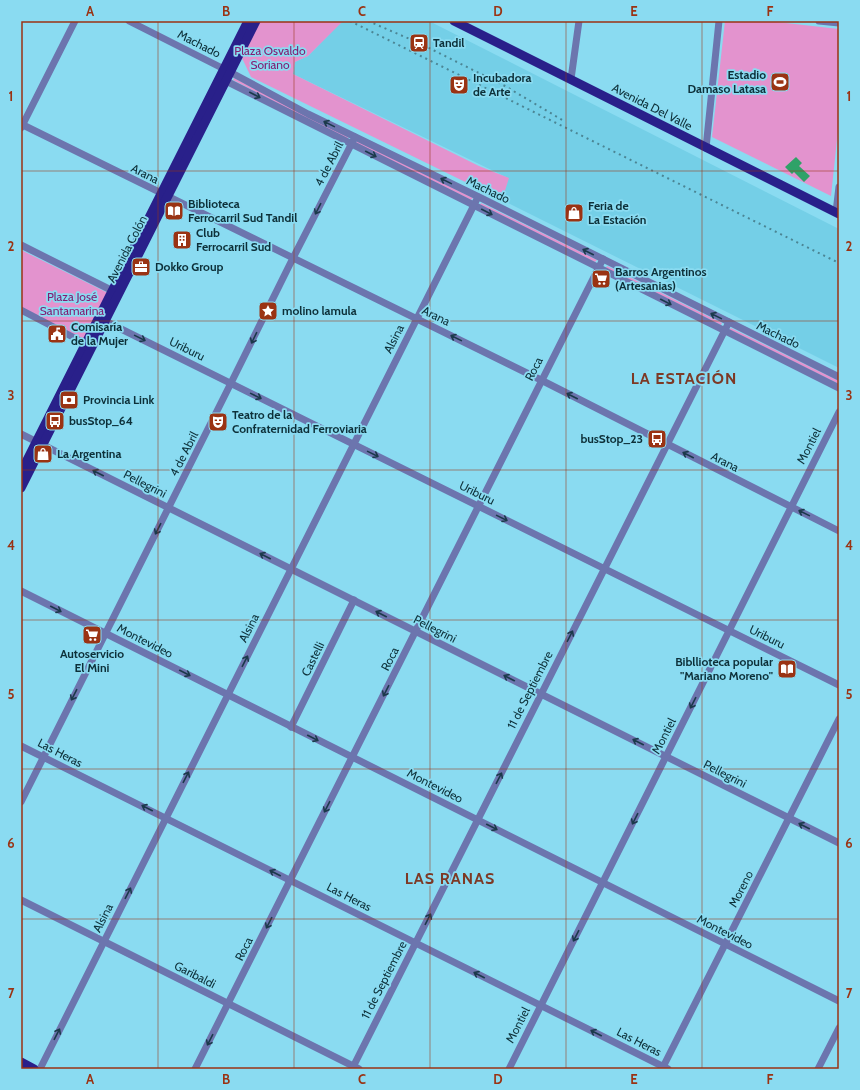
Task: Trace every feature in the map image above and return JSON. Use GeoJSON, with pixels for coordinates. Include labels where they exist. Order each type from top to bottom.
{"type":"FeatureCollection","features":[{"type":"Feature","properties":{"kind":"main road","name":"Avenida Colón"},"geometry":{"type":"LineString","coordinates":[[21,488],[40,443],[89,345],[113,291],[164,196],[223,80],[248,21]]}},
{"type":"Feature","properties":{"kind":"main road","name":"Avenida Colón"},"geometry":{"type":"LineString","coordinates":[[227,71],[256,21]]}},
{"type":"Feature","properties":{"kind":"main road","name":"Avenida Del Valle"},"geometry":{"type":"LineString","coordinates":[[454,21],[838,213]]}},
{"type":"Feature","properties":{"kind":"main road","name":"Avenida Colón"},"geometry":{"type":"LineString","coordinates":[[89,345],[105,321],[164,196]]}},
{"type":"Feature","properties":{"kind":"main road","name":"Avenida Colón"},"geometry":{"type":"LineString","coordinates":[[21,472],[40,443]]}},
{"type":"Feature","properties":{"kind":"main road"},"geometry":{"type":"LineString","coordinates":[[21,1062],[34,1069]]}},
{"type":"Feature","properties":{"kind":"street"},"geometry":{"type":"LineString","coordinates":[[22,126],[75,21]]}},
{"type":"Feature","properties":{"kind":"street","name":"Machado"},"geometry":{"type":"LineString","coordinates":[[129,21],[308,114],[839,377]]}},
{"type":"Feature","properties":{"kind":"street"},"geometry":{"type":"LineString","coordinates":[[571,79],[579,21]]}},
{"type":"Feature","properties":{"kind":"street"},"geometry":{"type":"LineString","coordinates":[[706,148],[719,21]]}},
{"type":"Feature","properties":{"kind":"street"},"geometry":{"type":"LineString","coordinates":[[819,21],[839,23]]}},
{"type":"Feature","properties":{"kind":"street","name":"Machado"},"geometry":{"type":"LineString","coordinates":[[223,80],[839,388]]}},
{"type":"Feature","properties":{"kind":"street","name":"Arana"},"geometry":{"type":"LineString","coordinates":[[22,126],[541,380],[839,531]]}},
{"type":"Feature","properties":{"kind":"street","name":"4 de Abril"},"geometry":{"type":"LineString","coordinates":[[21,802],[169,508],[292,258],[355,137]]}},
{"type":"Feature","properties":{"kind":"street"},"geometry":{"type":"LineString","coordinates":[[838,213],[839,187]]}},
{"type":"Feature","properties":{"kind":"street","name":"Alsina"},"geometry":{"type":"LineString","coordinates":[[40,1069],[478,197]]}},
{"type":"Feature","properties":{"kind":"street"},"geometry":{"type":"LineString","coordinates":[[21,245],[113,291]]}},
{"type":"Feature","properties":{"kind":"street","name":"Roca"},"geometry":{"type":"LineString","coordinates":[[195,1069],[603,259]]}},
{"type":"Feature","properties":{"kind":"street"},"geometry":{"type":"LineString","coordinates":[[21,310],[89,345]]}},
{"type":"Feature","properties":{"kind":"street","name":"Uriburu"},"geometry":{"type":"LineString","coordinates":[[105,321],[839,686]]}},
{"type":"Feature","properties":{"kind":"street","name":"11 de Septiembre"},"geometry":{"type":"LineString","coordinates":[[355,1068],[477,820],[729,322]]}},
{"type":"Feature","properties":{"kind":"street","name":"Montiel"},"geometry":{"type":"LineString","coordinates":[[509,1069],[839,412]]}},
{"type":"Feature","properties":{"kind":"street","name":"Pellegrini"},"geometry":{"type":"LineString","coordinates":[[21,434],[839,843]]}},
{"type":"Feature","properties":{"kind":"street","name":"Montevideo"},"geometry":{"type":"LineString","coordinates":[[21,591],[839,1001]]}},
{"type":"Feature","properties":{"kind":"street","name":"Castelli"},"geometry":{"type":"LineString","coordinates":[[291,727],[354,600]]}},
{"type":"Feature","properties":{"kind":"street","name":"Moreno"},"geometry":{"type":"LineString","coordinates":[[665,1068],[725,944],[839,719]]}},
{"type":"Feature","properties":{"kind":"street","name":"Las Heras"},"geometry":{"type":"LineString","coordinates":[[21,746],[665,1068]]}},
{"type":"Feature","properties":{"kind":"street","name":"Garibaldi"},"geometry":{"type":"LineString","coordinates":[[21,900],[355,1068]]}},
{"type":"Feature","properties":{"kind":"street"},"geometry":{"type":"LineString","coordinates":[[818,1069],[839,1028]]}},
{"type":"Feature","properties":{"kind":"shaded area"},"geometry":{"type":"Polygon","coordinates":[[[342,21],[429,21],[839,229],[839,368],[502,200],[508,178],[293,74],[295,62],[308,56],[342,21]]]}},
{"type":"Feature","properties":{"kind":"shaded area"},"geometry":{"type":"Polygon","coordinates":[[[796,157],[802,163],[799,166],[810,176],[804,182],[794,172],[792,174],[785,167],[796,157]]]}},
{"type":"Feature","properties":{"kind":"green space","name":"Plaza Osvaldo Soriano"},"geometry":{"type":"Polygon","coordinates":[[[260,21],[343,21],[308,56],[295,62],[293,74],[479,166],[509,178],[502,200],[251,77],[242,58],[260,21]]]}},
{"type":"Feature","properties":{"kind":"green space"},"geometry":{"type":"Polygon","coordinates":[[[725,21],[768,21],[839,29],[839,121],[831,196],[712,137],[725,21]]]}},
{"type":"Feature","properties":{"kind":"green space"},"geometry":{"type":"Polygon","coordinates":[[[234,78],[348,137],[347,140],[233,80],[234,78]]]}},
{"type":"Feature","properties":{"kind":"green space"},"geometry":{"type":"Polygon","coordinates":[[[357,141],[473,198],[471,200],[356,143],[357,141]]]}},
{"type":"Feature","properties":{"kind":"green space"},"geometry":{"type":"Polygon","coordinates":[[[481,203],[597,260],[595,262],[480,205],[481,203]]]}},
{"type":"Feature","properties":{"kind":"green space","name":"Plaza José Santamarina"},"geometry":{"type":"Polygon","coordinates":[[[21,250],[108,293],[85,340],[21,307],[21,250]]]}},
{"type":"Feature","properties":{"kind":"green space"},"geometry":{"type":"Polygon","coordinates":[[[607,266],[722,323],[721,325],[606,268],[607,266]]]}},
{"type":"Feature","properties":{"kind":"green space"},"geometry":{"type":"Polygon","coordinates":[[[731,328],[839,381],[839,384],[729,330],[731,328]]]}},
{"type":"Feature","properties":{"kind":"railway"},"geometry":{"type":"LineString","coordinates":[[350,21],[839,263]]}},
{"type":"Feature","properties":{"kind":"railway"},"geometry":{"type":"LineString","coordinates":[[368,21],[419,43],[505,86],[564,121]]}},
{"type":"Feature","properties":{"kind":"place","name":"Tandil"},"geometry":{"type":"Point","coordinates":[419,43]}},
{"type":"Feature","properties":{"kind":"place","name":"Estadio Damaso Latasa"},"geometry":{"type":"Point","coordinates":[780,82]}},
{"type":"Feature","properties":{"kind":"place","name":"Incubadora de Arte"},"geometry":{"type":"Point","coordinates":[459,85]}},
{"type":"Feature","properties":{"kind":"place","name":"Biblioteca Ferrocarril Sud Tandil"},"geometry":{"type":"Point","coordinates":[174,211]}},
{"type":"Feature","properties":{"kind":"place","name":"Feria de La Estación"},"geometry":{"type":"Point","coordinates":[574,213]}},
{"type":"Feature","properties":{"kind":"place","name":"Club Ferrocarril Sud"},"geometry":{"type":"Point","coordinates":[182,240]}},
{"type":"Feature","properties":{"kind":"place","name":"Dokko Group"},"geometry":{"type":"Point","coordinates":[141,267]}},
{"type":"Feature","properties":{"kind":"place","name":"Barros Argentinos (Artesanias)"},"geometry":{"type":"Point","coordinates":[601,279]}},
{"type":"Feature","properties":{"kind":"place","name":"molino lamula"},"geometry":{"type":"Point","coordinates":[268,311]}},
{"type":"Feature","properties":{"kind":"place","name":"Comisaría de la Mujer"},"geometry":{"type":"Point","coordinates":[57,334]}},
{"type":"Feature","properties":{"kind":"place","name":"Provincia Link"},"geometry":{"type":"Point","coordinates":[69,400]}},
{"type":"Feature","properties":{"kind":"place","name":"busStop_64"},"geometry":{"type":"Point","coordinates":[55,421]}},
{"type":"Feature","properties":{"kind":"place","name":"Teatro de la Confraternidad Ferroviaria"},"geometry":{"type":"Point","coordinates":[218,422]}},
{"type":"Feature","properties":{"kind":"place","name":"busStop_23"},"geometry":{"type":"Point","coordinates":[657,439]}},
{"type":"Feature","properties":{"kind":"place","name":"La Argentina"},"geometry":{"type":"Point","coordinates":[43,454]}},
{"type":"Feature","properties":{"kind":"place","name":"Autoservicio El Mini"},"geometry":{"type":"Point","coordinates":[92,635]}},
{"type":"Feature","properties":{"kind":"place","name":"Bibllioteca popular \"Mariano Moreno\""},"geometry":{"type":"Point","coordinates":[787,669]}},
{"type":"Feature","properties":{"kind":"district","name":"LA ESTACIÓN"},"geometry":{"type":"Point","coordinates":[684,378]}},
{"type":"Feature","properties":{"kind":"district","name":"LAS RANAS"},"geometry":{"type":"Point","coordinates":[450,878]}}]}
